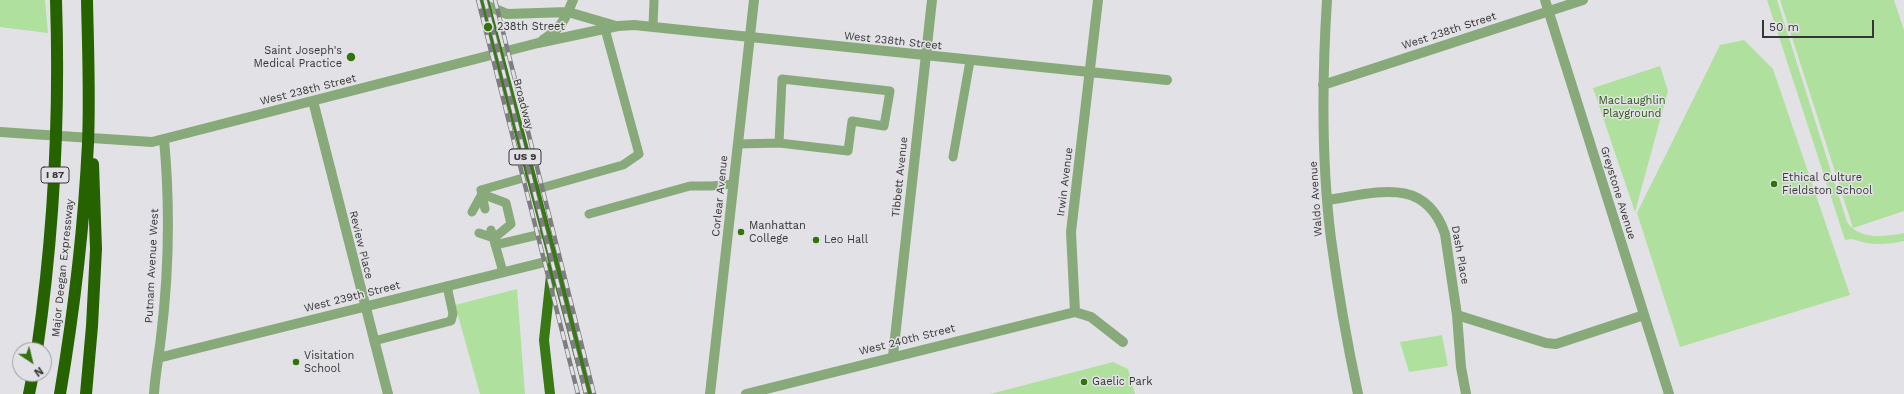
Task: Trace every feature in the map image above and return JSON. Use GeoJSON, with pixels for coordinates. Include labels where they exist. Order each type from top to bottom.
{"type":"FeatureCollection","features":[{"type":"Feature","properties":{"kind":"highway","name":"Major Deegan Expressway"},"geometry":{"type":"LineString","coordinates":[[38,342],[45,292],[54,194],[58,86],[56,0]]}},
{"type":"Feature","properties":{"kind":"highway","name":"Major Deegan Expressway"},"geometry":{"type":"LineString","coordinates":[[60,394],[80,252],[88,142],[87,0]]}},
{"type":"Feature","properties":{"kind":"highway"},"geometry":{"type":"LineString","coordinates":[[86,394],[93,311],[96,249],[96,212],[88,89]]}},
{"type":"Feature","properties":{"kind":"highway"},"geometry":{"type":"LineString","coordinates":[[29,394],[31,382]]}},
{"type":"Feature","properties":{"kind":"main road","name":"Broadway"},"geometry":{"type":"LineString","coordinates":[[484,3],[589,394]]}},
{"type":"Feature","properties":{"kind":"main road","name":"Broadway"},"geometry":{"type":"LineString","coordinates":[[550,394],[544,340],[553,260]]}},
{"type":"Feature","properties":{"kind":"street"},"geometry":{"type":"LineString","coordinates":[[538,43],[558,30],[573,0]]}},
{"type":"Feature","properties":{"kind":"street","name":"Corlear Avenue"},"geometry":{"type":"LineString","coordinates":[[710,394],[754,0]]}},
{"type":"Feature","properties":{"kind":"street","name":"Tibbett Avenue"},"geometry":{"type":"LineString","coordinates":[[893,356],[932,0]]}},
{"type":"Feature","properties":{"kind":"street","name":"Irwin Avenue"},"geometry":{"type":"LineString","coordinates":[[1076,312],[1071,232],[1088,73],[1098,0]]}},
{"type":"Feature","properties":{"kind":"street","name":"Waldo Avenue"},"geometry":{"type":"LineString","coordinates":[[1327,0],[1323,85],[1328,200],[1331,238],[1346,338],[1358,394]]}},
{"type":"Feature","properties":{"kind":"street","name":"Greystone Avenue"},"geometry":{"type":"LineString","coordinates":[[1545,0],[1669,394]]}},
{"type":"Feature","properties":{"kind":"street","name":"West 238th Street"},"geometry":{"type":"LineString","coordinates":[[1323,85],[1583,0]]}},
{"type":"Feature","properties":{"kind":"street","name":"West 238th Street"},"geometry":{"type":"LineString","coordinates":[[484,3],[507,14],[568,12],[618,26]]}},
{"type":"Feature","properties":{"kind":"street","name":"West 238th Street"},"geometry":{"type":"LineString","coordinates":[[0,132],[39,136],[152,142],[538,43],[618,26],[653,26],[970,61],[1167,80]]}},
{"type":"Feature","properties":{"kind":"street","name":"Review Place"},"geometry":{"type":"LineString","coordinates":[[313,101],[388,394]]}},
{"type":"Feature","properties":{"kind":"street","name":"Putnam Avenue West"},"geometry":{"type":"LineString","coordinates":[[154,394],[166,279],[168,209],[167,170],[164,139]]}},
{"type":"Feature","properties":{"kind":"street","name":"Dash Place"},"geometry":{"type":"LineString","coordinates":[[1328,200],[1389,191],[1402,191],[1424,201],[1434,210],[1442,222],[1446,234],[1457,314],[1461,367],[1466,394]]}},
{"type":"Feature","properties":{"kind":"street","name":"West 239th Street"},"geometry":{"type":"LineString","coordinates":[[158,358],[553,260]]}},
{"type":"Feature","properties":{"kind":"street"},"geometry":{"type":"LineString","coordinates":[[1076,312],[1091,317],[1123,342]]}},
{"type":"Feature","properties":{"kind":"street","name":"West 240th Street"},"geometry":{"type":"LineString","coordinates":[[746,394],[893,356],[1076,312]]}},
{"type":"Feature","properties":{"kind":"street"},"geometry":{"type":"LineString","coordinates":[[1457,314],[1546,343],[1556,344],[1644,314]]}},
{"type":"Feature","properties":{"kind":"lane"},"geometry":{"type":"LineString","coordinates":[[653,26],[654,0]]}},
{"type":"Feature","properties":{"kind":"lane"},"geometry":{"type":"LineString","coordinates":[[534,190],[623,165],[639,154],[605,29]]}},
{"type":"Feature","properties":{"kind":"lane"},"geometry":{"type":"LineString","coordinates":[[953,157],[970,61]]}},
{"type":"Feature","properties":{"kind":"lane"},"geometry":{"type":"LineString","coordinates":[[738,144],[779,143],[848,151],[852,121],[884,126],[890,92],[782,79],[779,143]]}},
{"type":"Feature","properties":{"kind":"lane"},"geometry":{"type":"LineString","coordinates":[[486,209],[480,190],[530,176]]}},
{"type":"Feature","properties":{"kind":"lane"},"geometry":{"type":"LineString","coordinates":[[589,214],[690,186],[733,184]]}},
{"type":"Feature","properties":{"kind":"lane"},"geometry":{"type":"LineString","coordinates":[[472,212],[482,194]]}},
{"type":"Feature","properties":{"kind":"lane"},"geometry":{"type":"LineString","coordinates":[[482,194],[506,203],[511,224],[493,238]]}},
{"type":"Feature","properties":{"kind":"lane"},"geometry":{"type":"LineString","coordinates":[[479,233],[493,238],[546,233]]}},
{"type":"Feature","properties":{"kind":"lane"},"geometry":{"type":"LineString","coordinates":[[493,238],[503,272]]}},
{"type":"Feature","properties":{"kind":"lane"},"geometry":{"type":"LineString","coordinates":[[374,341],[451,321],[453,314],[447,286]]}},
{"type":"Feature","properties":{"kind":"green space"},"geometry":{"type":"Polygon","coordinates":[[[0,0],[45,0],[48,33],[0,27],[0,0]]]}},
{"type":"Feature","properties":{"kind":"green space"},"geometry":{"type":"Polygon","coordinates":[[[1767,0],[1777,0],[1847,222],[1858,232],[1873,236],[1889,236],[1904,233],[1904,241],[1880,244],[1848,239],[1845,240],[1767,0]]]}},
{"type":"Feature","properties":{"kind":"green space"},"geometry":{"type":"Polygon","coordinates":[[[1780,0],[1894,0],[1904,30],[1904,211],[1853,228],[1780,0]]]}},
{"type":"Feature","properties":{"kind":"green space"},"geometry":{"type":"Polygon","coordinates":[[[1744,40],[1773,69],[1850,295],[1680,347],[1637,213],[1720,45],[1744,40]]]}},
{"type":"Feature","properties":{"kind":"green space","name":"MacLaughlin Playground"},"geometry":{"type":"Polygon","coordinates":[[[1660,66],[1668,91],[1635,212],[1593,88],[1660,66]]]}},
{"type":"Feature","properties":{"kind":"green space"},"geometry":{"type":"Polygon","coordinates":[[[517,289],[525,394],[480,394],[455,305],[517,289]]]}},
{"type":"Feature","properties":{"kind":"green space"},"geometry":{"type":"Polygon","coordinates":[[[1442,335],[1448,366],[1409,372],[1400,342],[1442,335]]]}},
{"type":"Feature","properties":{"kind":"green space","name":"Gaelic Park"},"geometry":{"type":"Polygon","coordinates":[[[1113,362],[1128,369],[1135,394],[990,394],[1113,362]]]}},
{"type":"Feature","properties":{"kind":"railway"},"geometry":{"type":"LineString","coordinates":[[478,0],[578,394]]}},
{"type":"Feature","properties":{"kind":"railway"},"geometry":{"type":"LineString","coordinates":[[485,0],[586,394]]}},
{"type":"Feature","properties":{"kind":"railway"},"geometry":{"type":"LineString","coordinates":[[495,0],[594,394]]}},
{"type":"Feature","properties":{"kind":"place","name":"238th Street"},"geometry":{"type":"Point","coordinates":[488,27]}},
{"type":"Feature","properties":{"kind":"place","name":"Saint Joseph's Medical Practice"},"geometry":{"type":"Point","coordinates":[351,57]}},
{"type":"Feature","properties":{"kind":"place","name":"Ethical Culture Fieldston School"},"geometry":{"type":"Point","coordinates":[1774,184]}},
{"type":"Feature","properties":{"kind":"place","name":"Manhattan College"},"geometry":{"type":"Point","coordinates":[741,232]}},
{"type":"Feature","properties":{"kind":"place","name":"Leo Hall"},"geometry":{"type":"Point","coordinates":[816,240]}},
{"type":"Feature","properties":{"kind":"place","name":"Visitation School"},"geometry":{"type":"Point","coordinates":[296,362]}},
{"type":"Feature","properties":{"kind":"place","name":"Gaelic Park"},"geometry":{"type":"Point","coordinates":[1084,382]}}]}
